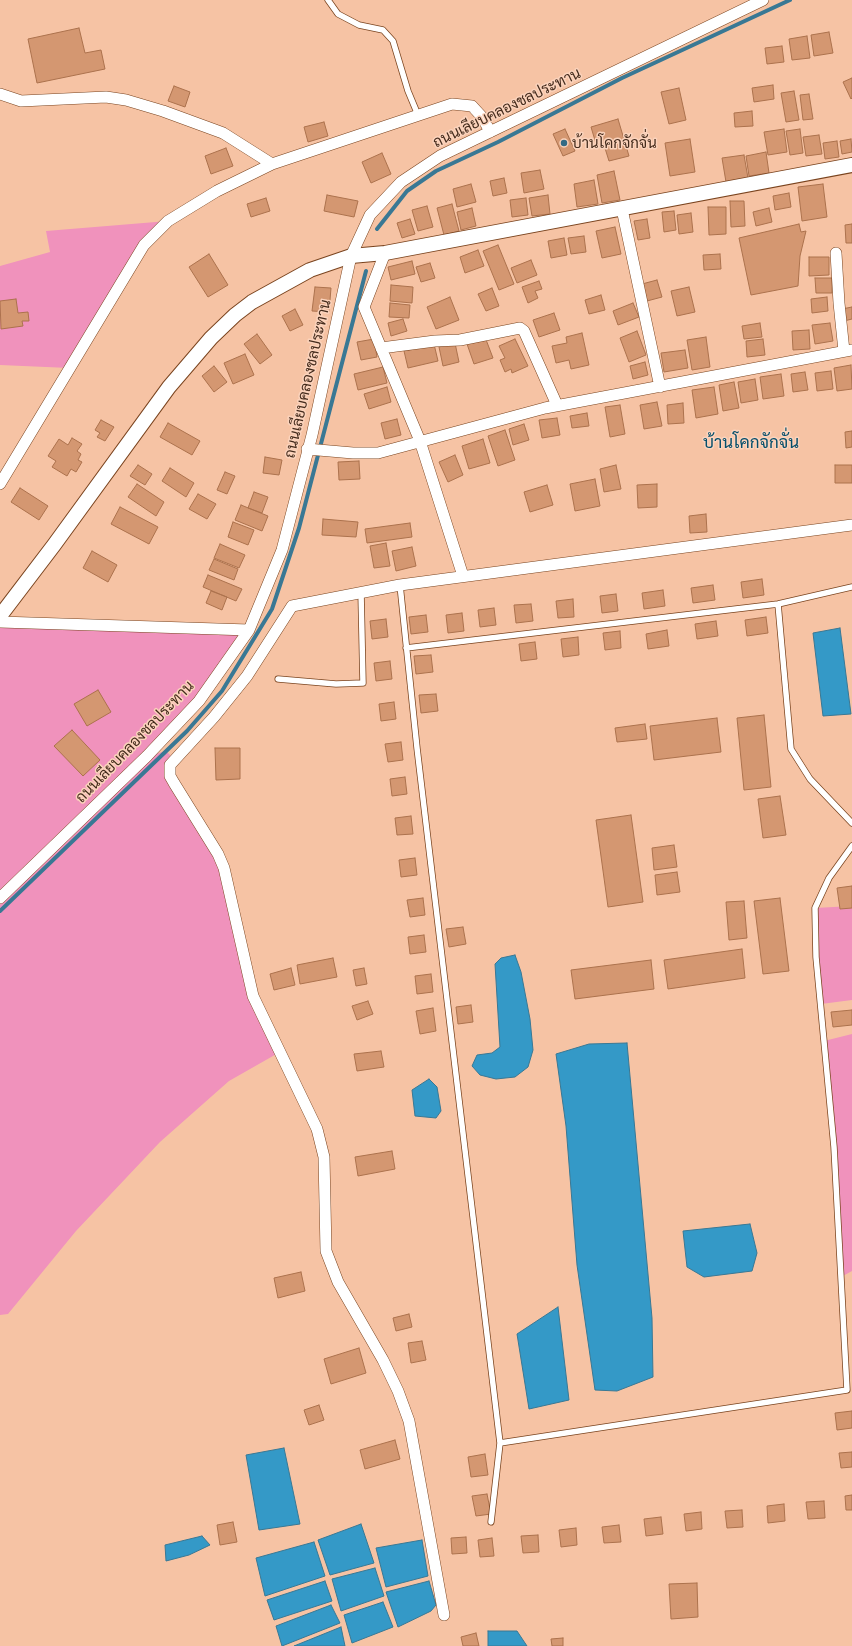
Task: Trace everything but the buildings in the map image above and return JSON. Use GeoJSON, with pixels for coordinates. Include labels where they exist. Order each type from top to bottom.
{"type":"FeatureCollection","features":[{"type":"Feature","properties":{"kind":"street","name":"ถนนเลียบคลองชลประทาน"},"geometry":{"type":"LineString","coordinates":[[0,898],[147,756],[199,700],[249,630],[282,550],[310,450],[351,256],[370,215],[401,182],[440,156],[764,0]]}},
{"type":"Feature","properties":{"kind":"street"},"geometry":{"type":"LineString","coordinates":[[0,94],[21,101],[106,96],[126,100],[163,111],[223,133],[272,164]]}},
{"type":"Feature","properties":{"kind":"street"},"geometry":{"type":"LineString","coordinates":[[0,484],[144,245],[168,221],[216,191],[272,164],[452,104],[472,106],[483,118],[490,132]]}},
{"type":"Feature","properties":{"kind":"street"},"geometry":{"type":"LineString","coordinates":[[0,616],[54,545],[168,387],[211,338],[235,315],[268,292],[310,270],[351,256],[385,253],[852,166]]}},
{"type":"Feature","properties":{"kind":"street"},"geometry":{"type":"LineString","coordinates":[[622,209],[660,387]]}},
{"type":"Feature","properties":{"kind":"street"},"geometry":{"type":"LineString","coordinates":[[385,253],[364,307],[420,441],[463,576]]}},
{"type":"Feature","properties":{"kind":"street"},"geometry":{"type":"LineString","coordinates":[[310,450],[378,453],[557,405],[848,351],[839,302],[836,253]]}},
{"type":"Feature","properties":{"kind":"street"},"geometry":{"type":"LineString","coordinates":[[381,348],[435,341],[460,340],[520,328],[524,331],[557,405]]}},
{"type":"Feature","properties":{"kind":"street"},"geometry":{"type":"LineString","coordinates":[[444,1615],[409,1421],[398,1392],[382,1360],[338,1282],[326,1251],[324,1157],[317,1129],[253,996],[224,868],[218,854],[174,783],[169,770],[174,759],[214,717],[247,676],[292,606],[400,585],[852,524]]}},
{"type":"Feature","properties":{"kind":"street"},"geometry":{"type":"LineString","coordinates":[[0,622],[249,630]]}},
{"type":"Feature","properties":{"kind":"lane"},"geometry":{"type":"LineString","coordinates":[[328,0],[338,14],[359,25],[383,30],[393,41],[408,91],[418,115]]}},
{"type":"Feature","properties":{"kind":"lane"},"geometry":{"type":"LineString","coordinates":[[400,585],[406,648],[500,1443],[491,1522]]}},
{"type":"Feature","properties":{"kind":"lane"},"geometry":{"type":"LineString","coordinates":[[406,648],[778,604],[852,587]]}},
{"type":"Feature","properties":{"kind":"lane"},"geometry":{"type":"LineString","coordinates":[[278,679],[336,684],[363,683],[362,592]]}},
{"type":"Feature","properties":{"kind":"lane"},"geometry":{"type":"LineString","coordinates":[[778,604],[792,750],[810,779],[852,823]]}},
{"type":"Feature","properties":{"kind":"lane"},"geometry":{"type":"LineString","coordinates":[[500,1443],[847,1390],[834,1147],[816,957],[815,908],[829,878],[852,846]]}},
{"type":"Feature","properties":{"kind":"shaded area"},"geometry":{"type":"Polygon","coordinates":[[[168,221],[144,245],[69,368],[0,365],[0,266],[50,252],[46,231],[168,221]]]}},
{"type":"Feature","properties":{"kind":"shaded area"},"geometry":{"type":"Polygon","coordinates":[[[0,622],[249,630],[218,676],[148,756],[166,751],[174,759],[170,765],[218,854],[253,996],[280,1052],[229,1081],[160,1142],[76,1231],[8,1314],[0,1315],[0,622]]]}},
{"type":"Feature","properties":{"kind":"shaded area"},"geometry":{"type":"Polygon","coordinates":[[[852,906],[852,1000],[821,1004],[815,908],[852,906]]]}},
{"type":"Feature","properties":{"kind":"shaded area"},"geometry":{"type":"Polygon","coordinates":[[[852,1034],[852,1271],[841,1277],[824,1041],[852,1034]]]}},
{"type":"Feature","properties":{"kind":"water"},"geometry":{"type":"Polygon","coordinates":[[[840,628],[851,714],[823,716],[813,633],[840,628]]]}},
{"type":"Feature","properties":{"kind":"water"},"geometry":{"type":"Polygon","coordinates":[[[515,955],[521,972],[530,1019],[533,1050],[528,1067],[515,1077],[496,1079],[480,1075],[472,1066],[477,1055],[492,1053],[500,1047],[495,964],[501,958],[515,955]]]}},
{"type":"Feature","properties":{"kind":"water"},"geometry":{"type":"Polygon","coordinates":[[[627,1043],[652,1318],[653,1377],[617,1391],[595,1390],[577,1265],[566,1126],[556,1054],[589,1044],[627,1043]]]}},
{"type":"Feature","properties":{"kind":"water"},"geometry":{"type":"Polygon","coordinates":[[[429,1079],[437,1087],[441,1111],[436,1118],[415,1116],[412,1090],[429,1079]]]}},
{"type":"Feature","properties":{"kind":"water"},"geometry":{"type":"Polygon","coordinates":[[[750,1224],[757,1253],[752,1271],[704,1277],[687,1267],[683,1231],[750,1224]]]}},
{"type":"Feature","properties":{"kind":"water"},"geometry":{"type":"Polygon","coordinates":[[[558,1307],[569,1400],[529,1409],[517,1334],[558,1307]]]}},
{"type":"Feature","properties":{"kind":"water"},"geometry":{"type":"Polygon","coordinates":[[[284,1448],[300,1524],[259,1530],[246,1455],[284,1448]]]}},
{"type":"Feature","properties":{"kind":"water"},"geometry":{"type":"Polygon","coordinates":[[[361,1524],[374,1563],[330,1575],[318,1540],[361,1524]]]}},
{"type":"Feature","properties":{"kind":"water"},"geometry":{"type":"Polygon","coordinates":[[[202,1536],[210,1545],[189,1555],[166,1561],[165,1545],[202,1536]]]}},
{"type":"Feature","properties":{"kind":"water"},"geometry":{"type":"Polygon","coordinates":[[[422,1540],[428,1576],[386,1587],[376,1548],[422,1540]]]}},
{"type":"Feature","properties":{"kind":"water"},"geometry":{"type":"Polygon","coordinates":[[[314,1542],[325,1576],[265,1596],[256,1558],[314,1542]]]}},
{"type":"Feature","properties":{"kind":"water"},"geometry":{"type":"Polygon","coordinates":[[[375,1568],[384,1596],[341,1611],[332,1579],[375,1568]]]}},
{"type":"Feature","properties":{"kind":"water"},"geometry":{"type":"Polygon","coordinates":[[[325,1581],[332,1601],[274,1620],[267,1600],[325,1581]]]}},
{"type":"Feature","properties":{"kind":"water"},"geometry":{"type":"Polygon","coordinates":[[[429,1581],[436,1605],[431,1611],[398,1627],[386,1592],[429,1581]]]}},
{"type":"Feature","properties":{"kind":"water"},"geometry":{"type":"Polygon","coordinates":[[[383,1602],[393,1627],[352,1643],[344,1615],[383,1602]]]}},
{"type":"Feature","properties":{"kind":"water"},"geometry":{"type":"Polygon","coordinates":[[[331,1605],[340,1623],[282,1646],[276,1626],[331,1605]]]}},
{"type":"Feature","properties":{"kind":"water"},"geometry":{"type":"Polygon","coordinates":[[[341,1627],[345,1646],[294,1646],[341,1627]]]}},
{"type":"Feature","properties":{"kind":"water"},"geometry":{"type":"Polygon","coordinates":[[[488,1631],[517,1631],[527,1646],[488,1646],[488,1631]]]}},
{"type":"Feature","properties":{"kind":"waterway"},"geometry":{"type":"LineString","coordinates":[[377,229],[407,191],[436,171],[498,142],[622,78],[790,0]]}},
{"type":"Feature","properties":{"kind":"waterway"},"geometry":{"type":"LineString","coordinates":[[0,911],[187,731],[222,691],[272,609],[299,528],[366,271]]}},
{"type":"Feature","properties":{"kind":"place","name":"บ้านโคกจักจั่น"},"geometry":{"type":"Point","coordinates":[564,143]}},
{"type":"Feature","properties":{"kind":"district","name":"บ้านโคกจักจั่น"},"geometry":{"type":"Point","coordinates":[751,443]}}]}
